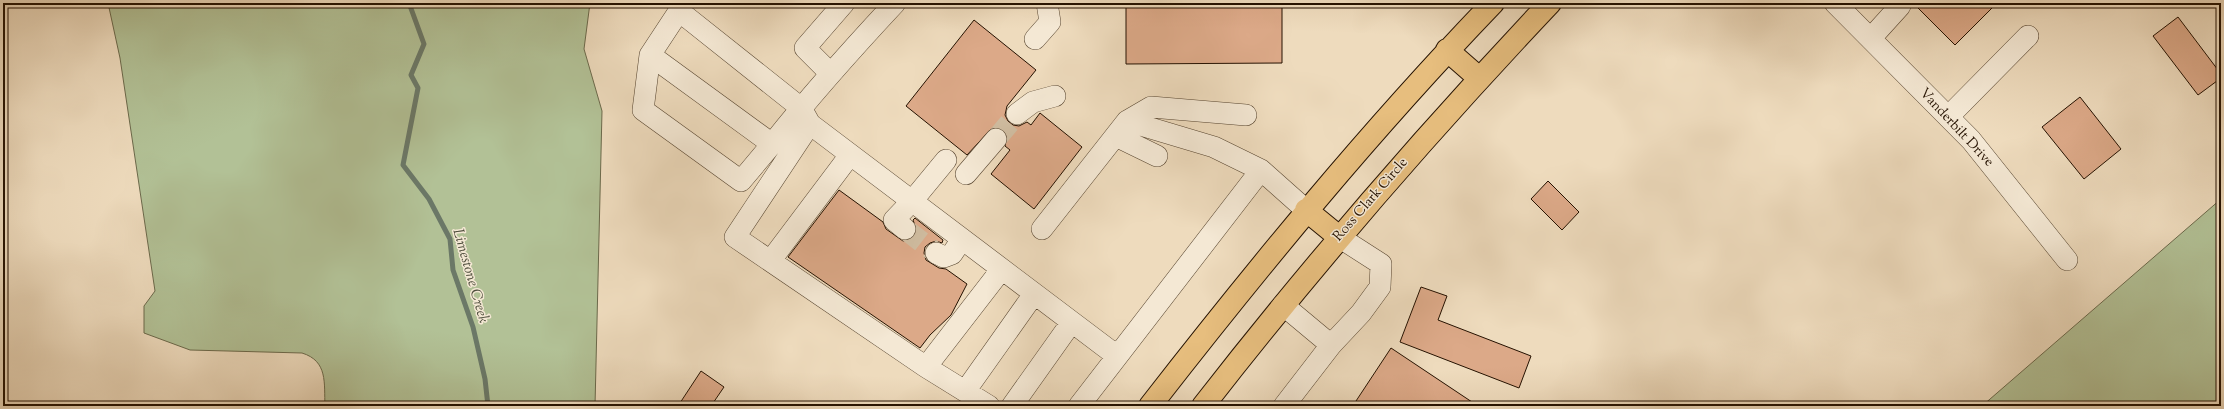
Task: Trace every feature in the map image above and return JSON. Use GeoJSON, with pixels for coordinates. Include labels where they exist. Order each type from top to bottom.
{"type":"FeatureCollection","features":[{"type":"Feature","properties":{"kind":"highway"},"geometry":{"type":"LineString","coordinates":[[1150,406],[1306,210],[1447,50],[1492,3]]}},
{"type":"Feature","properties":{"kind":"highway","name":"Ross Clark Circle"},"geometry":{"type":"LineString","coordinates":[[1202,406],[1339,236],[1479,78],[1550,3]]}},
{"type":"Feature","properties":{"kind":"highway"},"geometry":{"type":"LineString","coordinates":[[1447,50],[1479,78]]}},
{"type":"Feature","properties":{"kind":"highway"},"geometry":{"type":"LineString","coordinates":[[1306,210],[1339,236]]}},
{"type":"Feature","properties":{"kind":"street"},"geometry":{"type":"LineString","coordinates":[[830,73],[805,48],[844,3]]}},
{"type":"Feature","properties":{"kind":"street"},"geometry":{"type":"LineString","coordinates":[[895,3],[830,73],[735,236],[926,367],[966,390],[989,406]]}},
{"type":"Feature","properties":{"kind":"street"},"geometry":{"type":"LineString","coordinates":[[1035,40],[1050,22],[1047,3]]}},
{"type":"Feature","properties":{"kind":"street","name":"Vanderbilt Drive"},"geometry":{"type":"LineString","coordinates":[[1835,3],[1971,140],[2067,260]]}},
{"type":"Feature","properties":{"kind":"street"},"geometry":{"type":"LineString","coordinates":[[1870,38],[1900,6],[1898,3]]}},
{"type":"Feature","properties":{"kind":"street"},"geometry":{"type":"LineString","coordinates":[[805,116],[772,144],[742,181],[643,110],[650,55],[679,11],[805,116],[850,155],[913,200],[1001,270],[1117,356]]}},
{"type":"Feature","properties":{"kind":"street"},"geometry":{"type":"LineString","coordinates":[[1948,117],[2028,36]]}},
{"type":"Feature","properties":{"kind":"street"},"geometry":{"type":"LineString","coordinates":[[650,55],[772,144]]}},
{"type":"Feature","properties":{"kind":"street"},"geometry":{"type":"LineString","coordinates":[[1017,114],[1033,102],[1056,96]]}},
{"type":"Feature","properties":{"kind":"street"},"geometry":{"type":"LineString","coordinates":[[1042,229],[1122,129],[1151,106],[1246,115]]}},
{"type":"Feature","properties":{"kind":"street"},"geometry":{"type":"LineString","coordinates":[[1122,129],[1214,147],[1261,170],[1306,210]]}},
{"type":"Feature","properties":{"kind":"street"},"geometry":{"type":"LineString","coordinates":[[1122,129],[1158,156]]}},
{"type":"Feature","properties":{"kind":"street"},"geometry":{"type":"LineString","coordinates":[[966,174],[996,139]]}},
{"type":"Feature","properties":{"kind":"street"},"geometry":{"type":"LineString","coordinates":[[770,260],[850,155]]}},
{"type":"Feature","properties":{"kind":"street"},"geometry":{"type":"LineString","coordinates":[[905,229],[894,220],[913,200],[946,160]]}},
{"type":"Feature","properties":{"kind":"street"},"geometry":{"type":"LineString","coordinates":[[1079,406],[1261,170]]}},
{"type":"Feature","properties":{"kind":"street"},"geometry":{"type":"LineString","coordinates":[[1284,406],[1331,345],[1360,313],[1380,287],[1381,264],[1339,236]]}},
{"type":"Feature","properties":{"kind":"street"},"geometry":{"type":"LineString","coordinates":[[936,253],[944,257],[952,254],[962,239]]}},
{"type":"Feature","properties":{"kind":"street"},"geometry":{"type":"LineString","coordinates":[[926,367],[1001,270]]}},
{"type":"Feature","properties":{"kind":"street"},"geometry":{"type":"LineString","coordinates":[[966,390],[1034,294]]}},
{"type":"Feature","properties":{"kind":"street"},"geometry":{"type":"LineString","coordinates":[[1283,305],[1331,345]]}},
{"type":"Feature","properties":{"kind":"street"},"geometry":{"type":"LineString","coordinates":[[1012,406],[1071,323]]}},
{"type":"Feature","properties":{"kind":"green space"},"geometry":{"type":"Polygon","coordinates":[[[108,3],[590,3],[584,49],[602,111],[595,406],[325,406],[324,381],[320,367],[316,361],[302,353],[190,350],[144,333],[144,306],[155,291],[120,58],[108,3]]]}},
{"type":"Feature","properties":{"kind":"green space"},"geometry":{"type":"Polygon","coordinates":[[[2221,199],[2221,406],[1982,406],[2221,199]]]}},
{"type":"Feature","properties":{"kind":"building"},"geometry":{"type":"Polygon","coordinates":[[[1126,3],[1282,3],[1282,63],[1126,64],[1126,3]]]}},
{"type":"Feature","properties":{"kind":"building"},"geometry":{"type":"Polygon","coordinates":[[[1913,3],[1997,3],[1955,45],[1913,3]]]}},
{"type":"Feature","properties":{"kind":"building"},"geometry":{"type":"Polygon","coordinates":[[[2178,17],[2221,74],[2221,78],[2198,95],[2153,36],[2178,17]]]}},
{"type":"Feature","properties":{"kind":"building"},"geometry":{"type":"Polygon","coordinates":[[[974,20],[1036,70],[1007,106],[1005,115],[1008,121],[1013,125],[1019,126],[1027,122],[1031,125],[1040,113],[1082,147],[1034,209],[991,174],[1010,150],[1005,146],[1007,135],[1003,130],[998,127],[992,128],[967,155],[906,106],[974,20]]]}},
{"type":"Feature","properties":{"kind":"building"},"geometry":{"type":"Polygon","coordinates":[[[2080,97],[2121,149],[2084,179],[2042,127],[2080,97]]]}},
{"type":"Feature","properties":{"kind":"building"},"geometry":{"type":"Polygon","coordinates":[[[1548,181],[1579,212],[1562,230],[1531,199],[1548,181]]]}},
{"type":"Feature","properties":{"kind":"building"},"geometry":{"type":"Polygon","coordinates":[[[839,190],[883,222],[886,229],[903,241],[910,240],[917,231],[913,220],[915,218],[943,240],[942,243],[936,241],[925,247],[924,253],[926,260],[939,268],[946,269],[967,284],[951,315],[930,335],[920,348],[788,257],[839,190]]]}},
{"type":"Feature","properties":{"kind":"building"},"geometry":{"type":"Polygon","coordinates":[[[1421,287],[1447,296],[1438,320],[1531,356],[1519,388],[1400,342],[1421,287]]]}},
{"type":"Feature","properties":{"kind":"building"},"geometry":{"type":"Polygon","coordinates":[[[1391,348],[1478,406],[1363,406],[1356,401],[1391,348]]]}},
{"type":"Feature","properties":{"kind":"building"},"geometry":{"type":"Polygon","coordinates":[[[701,371],[724,387],[711,406],[678,406],[701,371]]]}},
{"type":"Feature","properties":{"kind":"waterway","name":"Limestone Creek"},"geometry":{"type":"LineString","coordinates":[[409,3],[424,44],[411,75],[418,88],[403,165],[429,199],[450,239],[453,270],[473,327],[485,379],[488,406]]}},
{"type":"Feature","properties":{"kind":"tunnel"},"geometry":{"type":"LineString","coordinates":[[996,139],[1017,114]]}},
{"type":"Feature","properties":{"kind":"tunnel"},"geometry":{"type":"LineString","coordinates":[[905,229],[936,253]]}}]}
